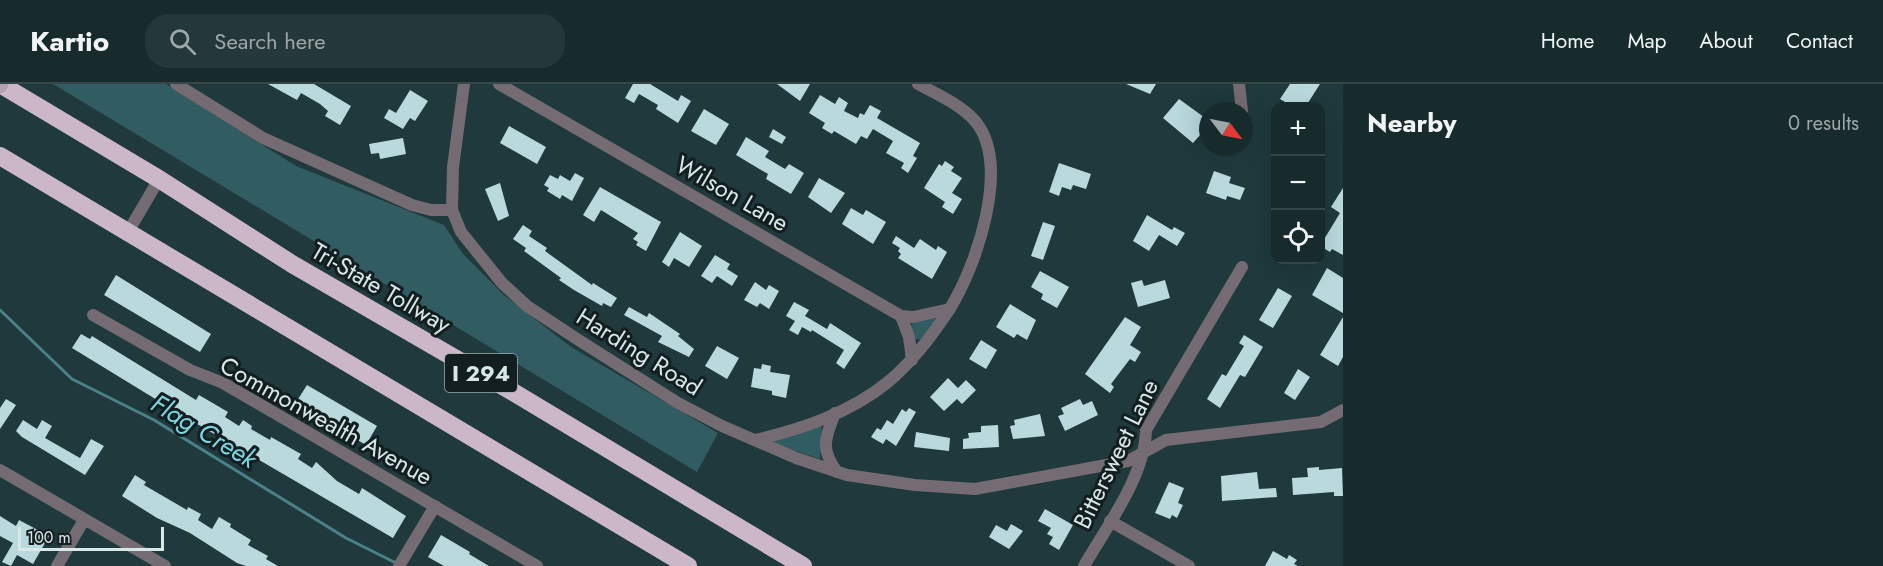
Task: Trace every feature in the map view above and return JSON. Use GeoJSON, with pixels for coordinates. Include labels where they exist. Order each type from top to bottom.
{"type":"FeatureCollection","features":[{"type":"Feature","properties":{"kind":"highway","name":"Tri-State Tollway"},"geometry":{"type":"LineString","coordinates":[[0,85],[159,179],[292,264],[513,392],[803,566]]}},
{"type":"Feature","properties":{"kind":"highway","name":"I 294"},"geometry":{"type":"LineString","coordinates":[[0,156],[688,566]]}},
{"type":"Feature","properties":{"kind":"street"},"geometry":{"type":"LineString","coordinates":[[176,84],[263,138],[412,205],[430,210],[452,210],[453,167],[464,84]]}},
{"type":"Feature","properties":{"kind":"street","name":"Wilson Lane"},"geometry":{"type":"LineString","coordinates":[[499,84],[901,316]]}},
{"type":"Feature","properties":{"kind":"street"},"geometry":{"type":"LineString","coordinates":[[755,440],[799,429],[836,413],[886,384],[912,360],[950,309],[977,246],[992,184],[990,150],[975,121],[948,101],[918,84]]}},
{"type":"Feature","properties":{"kind":"street"},"geometry":{"type":"LineString","coordinates":[[1239,84],[1241,102]]}},
{"type":"Feature","properties":{"kind":"street"},"geometry":{"type":"LineString","coordinates":[[128,232],[159,179]]}},
{"type":"Feature","properties":{"kind":"street","name":"Harding Road"},"geometry":{"type":"LineString","coordinates":[[452,210],[461,232],[480,257],[502,283],[527,306],[678,403],[722,426],[796,458],[837,472],[915,485],[975,489],[1128,461],[1166,440],[1321,422],[1343,410]]}},
{"type":"Feature","properties":{"kind":"street","name":"Bittersweet Lane"},"geometry":{"type":"LineString","coordinates":[[1084,566],[1145,452],[1146,430],[1242,267]]}},
{"type":"Feature","properties":{"kind":"street"},"geometry":{"type":"LineString","coordinates":[[912,360],[909,337],[901,316],[913,317],[950,309]]}},
{"type":"Feature","properties":{"kind":"street","name":"Commonwealth Avenue"},"geometry":{"type":"LineString","coordinates":[[93,315],[190,370],[223,383],[537,566]]}},
{"type":"Feature","properties":{"kind":"street"},"geometry":{"type":"LineString","coordinates":[[836,413],[825,442],[829,460],[837,472]]}},
{"type":"Feature","properties":{"kind":"street"},"geometry":{"type":"LineString","coordinates":[[0,470],[165,566]]}},
{"type":"Feature","properties":{"kind":"street"},"geometry":{"type":"LineString","coordinates":[[403,560],[435,506]]}},
{"type":"Feature","properties":{"kind":"street"},"geometry":{"type":"LineString","coordinates":[[57,566],[84,520]]}},
{"type":"Feature","properties":{"kind":"street"},"geometry":{"type":"LineString","coordinates":[[1110,521],[1189,566]]}},
{"type":"Feature","properties":{"kind":"shaded area"},"geometry":{"type":"Polygon","coordinates":[[[53,84],[166,84],[296,166],[444,225],[463,254],[504,295],[571,347],[718,433],[697,472],[53,84]]]}},
{"type":"Feature","properties":{"kind":"shaded area"},"geometry":{"type":"Polygon","coordinates":[[[938,318],[921,339],[915,339],[911,326],[914,322],[938,318]]]}},
{"type":"Feature","properties":{"kind":"shaded area"},"geometry":{"type":"Polygon","coordinates":[[[819,426],[822,428],[820,459],[772,443],[775,439],[796,435],[819,426]]]}},
{"type":"Feature","properties":{"kind":"building"},"geometry":{"type":"Polygon","coordinates":[[[268,84],[314,84],[351,106],[340,125],[325,116],[328,111],[320,104],[301,93],[297,100],[268,84]]]}},
{"type":"Feature","properties":{"kind":"building"},"geometry":{"type":"Polygon","coordinates":[[[633,84],[650,84],[678,101],[681,95],[691,101],[678,123],[656,109],[658,105],[639,94],[634,103],[625,98],[633,84]]]}},
{"type":"Feature","properties":{"kind":"building"},"geometry":{"type":"Polygon","coordinates":[[[777,84],[810,84],[800,101],[777,84]]]}},
{"type":"Feature","properties":{"kind":"building"},"geometry":{"type":"Polygon","coordinates":[[[1126,84],[1156,84],[1150,94],[1126,84]]]}},
{"type":"Feature","properties":{"kind":"building"},"geometry":{"type":"Polygon","coordinates":[[[1290,84],[1320,84],[1309,102],[1285,102],[1280,99],[1290,84]]]}},
{"type":"Feature","properties":{"kind":"building"},"geometry":{"type":"Polygon","coordinates":[[[410,90],[428,101],[415,121],[410,118],[403,129],[384,118],[389,109],[396,113],[410,90]]]}},
{"type":"Feature","properties":{"kind":"building"},"geometry":{"type":"Polygon","coordinates":[[[820,95],[835,104],[839,97],[848,103],[844,111],[858,118],[860,113],[864,115],[870,105],[881,111],[877,118],[920,143],[913,156],[917,158],[908,173],[901,168],[904,163],[886,153],[893,141],[873,129],[867,139],[861,136],[856,144],[834,131],[832,134],[822,128],[825,123],[809,113],[820,95]]]}},
{"type":"Feature","properties":{"kind":"building"},"geometry":{"type":"Polygon","coordinates":[[[1179,99],[1199,113],[1199,136],[1193,143],[1163,118],[1179,99]]]}},
{"type":"Feature","properties":{"kind":"building"},"geometry":{"type":"Polygon","coordinates":[[[704,109],[729,124],[716,145],[691,131],[704,109]]]}},
{"type":"Feature","properties":{"kind":"building"},"geometry":{"type":"Polygon","coordinates":[[[509,126],[546,147],[537,164],[500,143],[509,126]]]}},
{"type":"Feature","properties":{"kind":"building"},"geometry":{"type":"Polygon","coordinates":[[[773,129],[786,137],[782,144],[769,137],[773,129]]]}},
{"type":"Feature","properties":{"kind":"building"},"geometry":{"type":"Polygon","coordinates":[[[746,137],[769,151],[765,157],[785,169],[789,164],[804,173],[791,194],[766,179],[768,174],[736,155],[746,137]]]}},
{"type":"Feature","properties":{"kind":"building"},"geometry":{"type":"Polygon","coordinates":[[[403,138],[406,154],[380,159],[379,153],[371,154],[369,144],[403,138]]]}},
{"type":"Feature","properties":{"kind":"building"},"geometry":{"type":"Polygon","coordinates":[[[945,161],[954,167],[951,171],[962,178],[952,193],[962,199],[953,214],[942,207],[945,202],[924,188],[939,164],[942,166],[945,161]]]}},
{"type":"Feature","properties":{"kind":"building"},"geometry":{"type":"Polygon","coordinates":[[[1059,163],[1091,174],[1086,189],[1073,185],[1071,190],[1062,187],[1059,196],[1049,192],[1059,163]]]}},
{"type":"Feature","properties":{"kind":"building"},"geometry":{"type":"Polygon","coordinates":[[[1214,171],[1231,177],[1229,183],[1245,188],[1240,200],[1227,196],[1226,200],[1206,193],[1214,171]]]}},
{"type":"Feature","properties":{"kind":"building"},"geometry":{"type":"Polygon","coordinates":[[[575,173],[584,178],[572,201],[562,195],[560,199],[547,191],[549,188],[544,185],[550,175],[558,179],[560,175],[570,181],[575,173]]]}},
{"type":"Feature","properties":{"kind":"building"},"geometry":{"type":"Polygon","coordinates":[[[819,178],[845,193],[831,213],[808,197],[819,178]]]}},
{"type":"Feature","properties":{"kind":"building"},"geometry":{"type":"Polygon","coordinates":[[[500,183],[509,216],[498,221],[485,189],[500,183]]]}},
{"type":"Feature","properties":{"kind":"building"},"geometry":{"type":"Polygon","coordinates":[[[600,187],[661,222],[646,251],[636,245],[638,242],[633,239],[638,233],[601,210],[594,222],[583,215],[600,187]]]}},
{"type":"Feature","properties":{"kind":"building"},"geometry":{"type":"Polygon","coordinates":[[[1343,188],[1343,255],[1332,249],[1330,252],[1325,249],[1325,238],[1340,213],[1331,207],[1343,188]]]}},
{"type":"Feature","properties":{"kind":"building"},"geometry":{"type":"Polygon","coordinates":[[[851,208],[863,215],[866,210],[886,222],[873,244],[842,224],[851,208]]]}},
{"type":"Feature","properties":{"kind":"building"},"geometry":{"type":"Polygon","coordinates":[[[1147,215],[1172,230],[1174,227],[1185,233],[1177,246],[1159,235],[1149,251],[1133,241],[1147,215]]]}},
{"type":"Feature","properties":{"kind":"building"},"geometry":{"type":"Polygon","coordinates":[[[1043,222],[1055,226],[1043,260],[1031,256],[1043,222]]]}},
{"type":"Feature","properties":{"kind":"building"},"geometry":{"type":"Polygon","coordinates":[[[523,225],[532,231],[529,236],[547,248],[545,251],[592,285],[593,283],[617,298],[611,307],[603,303],[602,306],[574,290],[524,251],[526,248],[513,239],[523,225]]]}},
{"type":"Feature","properties":{"kind":"building"},"geometry":{"type":"Polygon","coordinates":[[[680,232],[702,246],[689,267],[674,258],[669,267],[662,262],[680,232]]]}},
{"type":"Feature","properties":{"kind":"building"},"geometry":{"type":"Polygon","coordinates":[[[896,236],[914,248],[920,239],[936,250],[938,246],[947,252],[932,279],[898,258],[901,254],[898,251],[900,248],[892,243],[896,236]]]}},
{"type":"Feature","properties":{"kind":"building"},"geometry":{"type":"Polygon","coordinates":[[[715,255],[730,264],[727,269],[738,276],[732,286],[717,276],[712,283],[701,276],[715,255]]]}},
{"type":"Feature","properties":{"kind":"building"},"geometry":{"type":"Polygon","coordinates":[[[1327,268],[1343,278],[1343,313],[1312,295],[1327,268]]]}},
{"type":"Feature","properties":{"kind":"building"},"geometry":{"type":"Polygon","coordinates":[[[1040,271],[1069,287],[1057,308],[1041,299],[1043,294],[1031,287],[1040,271]]]}},
{"type":"Feature","properties":{"kind":"building"},"geometry":{"type":"Polygon","coordinates":[[[116,275],[211,334],[200,352],[104,295],[116,275]]]}},
{"type":"Feature","properties":{"kind":"building"},"geometry":{"type":"Polygon","coordinates":[[[1142,280],[1144,286],[1165,280],[1170,298],[1138,307],[1131,283],[1142,280]]]}},
{"type":"Feature","properties":{"kind":"building"},"geometry":{"type":"Polygon","coordinates":[[[755,282],[766,290],[769,285],[779,291],[769,309],[760,303],[757,307],[744,300],[755,282]]]}},
{"type":"Feature","properties":{"kind":"building"},"geometry":{"type":"Polygon","coordinates":[[[1278,288],[1292,296],[1273,328],[1259,320],[1278,288]]]}},
{"type":"Feature","properties":{"kind":"building"},"geometry":{"type":"Polygon","coordinates":[[[794,302],[809,310],[805,316],[827,329],[830,323],[861,343],[844,369],[836,363],[844,350],[812,330],[811,332],[802,327],[798,335],[789,330],[795,321],[786,316],[794,302]]]}},
{"type":"Feature","properties":{"kind":"building"},"geometry":{"type":"Polygon","coordinates":[[[1010,304],[1036,320],[1027,340],[1017,334],[1014,338],[996,327],[1010,304]]]}},
{"type":"Feature","properties":{"kind":"building"},"geometry":{"type":"Polygon","coordinates":[[[629,307],[647,317],[649,313],[680,334],[678,336],[694,349],[689,357],[658,342],[662,336],[624,315],[629,307]]]}},
{"type":"Feature","properties":{"kind":"building"},"geometry":{"type":"Polygon","coordinates":[[[1125,317],[1141,327],[1130,345],[1141,352],[1135,362],[1130,359],[1111,384],[1114,387],[1110,393],[1085,374],[1125,317]]]}},
{"type":"Feature","properties":{"kind":"building"},"geometry":{"type":"Polygon","coordinates":[[[1343,317],[1343,357],[1338,366],[1320,355],[1343,317]]]}},
{"type":"Feature","properties":{"kind":"building"},"geometry":{"type":"Polygon","coordinates":[[[81,334],[90,339],[92,336],[196,400],[199,395],[228,412],[225,417],[239,426],[243,420],[252,426],[251,429],[301,454],[298,459],[312,468],[316,462],[337,481],[359,494],[362,488],[406,516],[393,538],[72,348],[81,334]]]}},
{"type":"Feature","properties":{"kind":"building"},"geometry":{"type":"Polygon","coordinates":[[[1244,335],[1263,347],[1245,377],[1240,375],[1220,408],[1207,399],[1222,374],[1226,376],[1244,346],[1239,343],[1244,335]]]}},
{"type":"Feature","properties":{"kind":"building"},"geometry":{"type":"Polygon","coordinates":[[[981,340],[997,350],[986,369],[969,359],[981,340]]]}},
{"type":"Feature","properties":{"kind":"building"},"geometry":{"type":"Polygon","coordinates":[[[717,346],[739,358],[727,379],[705,366],[717,346]]]}},
{"type":"Feature","properties":{"kind":"building"},"geometry":{"type":"Polygon","coordinates":[[[762,364],[771,366],[770,372],[790,375],[786,398],[772,395],[772,391],[751,387],[754,368],[761,369],[762,364]]]}},
{"type":"Feature","properties":{"kind":"building"},"geometry":{"type":"Polygon","coordinates":[[[1298,369],[1310,377],[1295,400],[1284,393],[1298,369]]]}},
{"type":"Feature","properties":{"kind":"building"},"geometry":{"type":"Polygon","coordinates":[[[948,378],[958,388],[966,380],[976,390],[962,404],[957,399],[944,411],[930,397],[948,378]]]}},
{"type":"Feature","properties":{"kind":"building"},"geometry":{"type":"Polygon","coordinates":[[[307,385],[377,426],[366,445],[295,404],[307,385]]]}},
{"type":"Feature","properties":{"kind":"building"},"geometry":{"type":"Polygon","coordinates":[[[6,399],[16,405],[0,429],[0,408],[6,399]]]}},
{"type":"Feature","properties":{"kind":"building"},"geometry":{"type":"Polygon","coordinates":[[[1080,399],[1083,405],[1092,401],[1098,415],[1065,431],[1058,416],[1064,414],[1061,408],[1080,399]]]}},
{"type":"Feature","properties":{"kind":"building"},"geometry":{"type":"Polygon","coordinates":[[[909,408],[916,412],[896,446],[886,439],[883,444],[871,437],[877,428],[881,430],[887,420],[893,424],[902,409],[906,412],[909,408]]]}},
{"type":"Feature","properties":{"kind":"building"},"geometry":{"type":"Polygon","coordinates":[[[1040,414],[1045,436],[1013,439],[1010,426],[1015,425],[1014,420],[1040,414]]]}},
{"type":"Feature","properties":{"kind":"building"},"geometry":{"type":"Polygon","coordinates":[[[23,420],[37,429],[42,420],[52,426],[45,438],[80,458],[91,439],[104,446],[85,475],[22,437],[16,431],[23,420]]]}},
{"type":"Feature","properties":{"kind":"building"},"geometry":{"type":"Polygon","coordinates":[[[998,425],[999,447],[963,449],[963,439],[969,438],[968,433],[981,432],[981,426],[998,425]]]}},
{"type":"Feature","properties":{"kind":"building"},"geometry":{"type":"Polygon","coordinates":[[[916,432],[950,438],[949,451],[914,447],[916,432]]]}},
{"type":"Feature","properties":{"kind":"building"},"geometry":{"type":"Polygon","coordinates":[[[1319,467],[1319,470],[1342,468],[1343,496],[1334,496],[1334,492],[1293,495],[1292,478],[1308,477],[1307,468],[1319,467]]]}},
{"type":"Feature","properties":{"kind":"building"},"geometry":{"type":"Polygon","coordinates":[[[1257,472],[1259,489],[1276,488],[1277,497],[1222,501],[1221,476],[1257,472]]]}},
{"type":"Feature","properties":{"kind":"building"},"geometry":{"type":"Polygon","coordinates":[[[135,475],[146,482],[144,485],[187,510],[188,507],[201,514],[198,520],[212,529],[219,517],[231,524],[230,527],[251,540],[248,545],[268,556],[266,559],[278,566],[246,566],[237,563],[190,533],[157,518],[122,496],[135,475]]]}},
{"type":"Feature","properties":{"kind":"building"},"geometry":{"type":"Polygon","coordinates":[[[1169,482],[1184,488],[1178,503],[1183,505],[1177,518],[1172,515],[1170,519],[1155,513],[1169,482]]]}},
{"type":"Feature","properties":{"kind":"building"},"geometry":{"type":"Polygon","coordinates":[[[1045,509],[1073,525],[1059,550],[1049,544],[1053,537],[1047,534],[1051,528],[1038,521],[1045,509]]]}},
{"type":"Feature","properties":{"kind":"building"},"geometry":{"type":"Polygon","coordinates":[[[0,516],[16,526],[19,520],[49,536],[33,564],[17,555],[11,566],[2,562],[13,543],[0,536],[0,516]]]}},
{"type":"Feature","properties":{"kind":"building"},"geometry":{"type":"Polygon","coordinates":[[[1011,524],[1023,531],[1009,549],[989,537],[996,525],[1007,531],[1011,524]]]}},
{"type":"Feature","properties":{"kind":"building"},"geometry":{"type":"Polygon","coordinates":[[[441,535],[489,566],[444,566],[428,557],[441,535]]]}},
{"type":"Feature","properties":{"kind":"building"},"geometry":{"type":"Polygon","coordinates":[[[1273,551],[1287,559],[1289,555],[1297,560],[1294,564],[1298,566],[1265,566],[1273,551]]]}},
{"type":"Feature","properties":{"kind":"waterway","name":"Flag Creek"},"geometry":{"type":"LineString","coordinates":[[0,310],[72,379],[154,420],[346,538],[396,563]]}}]}
